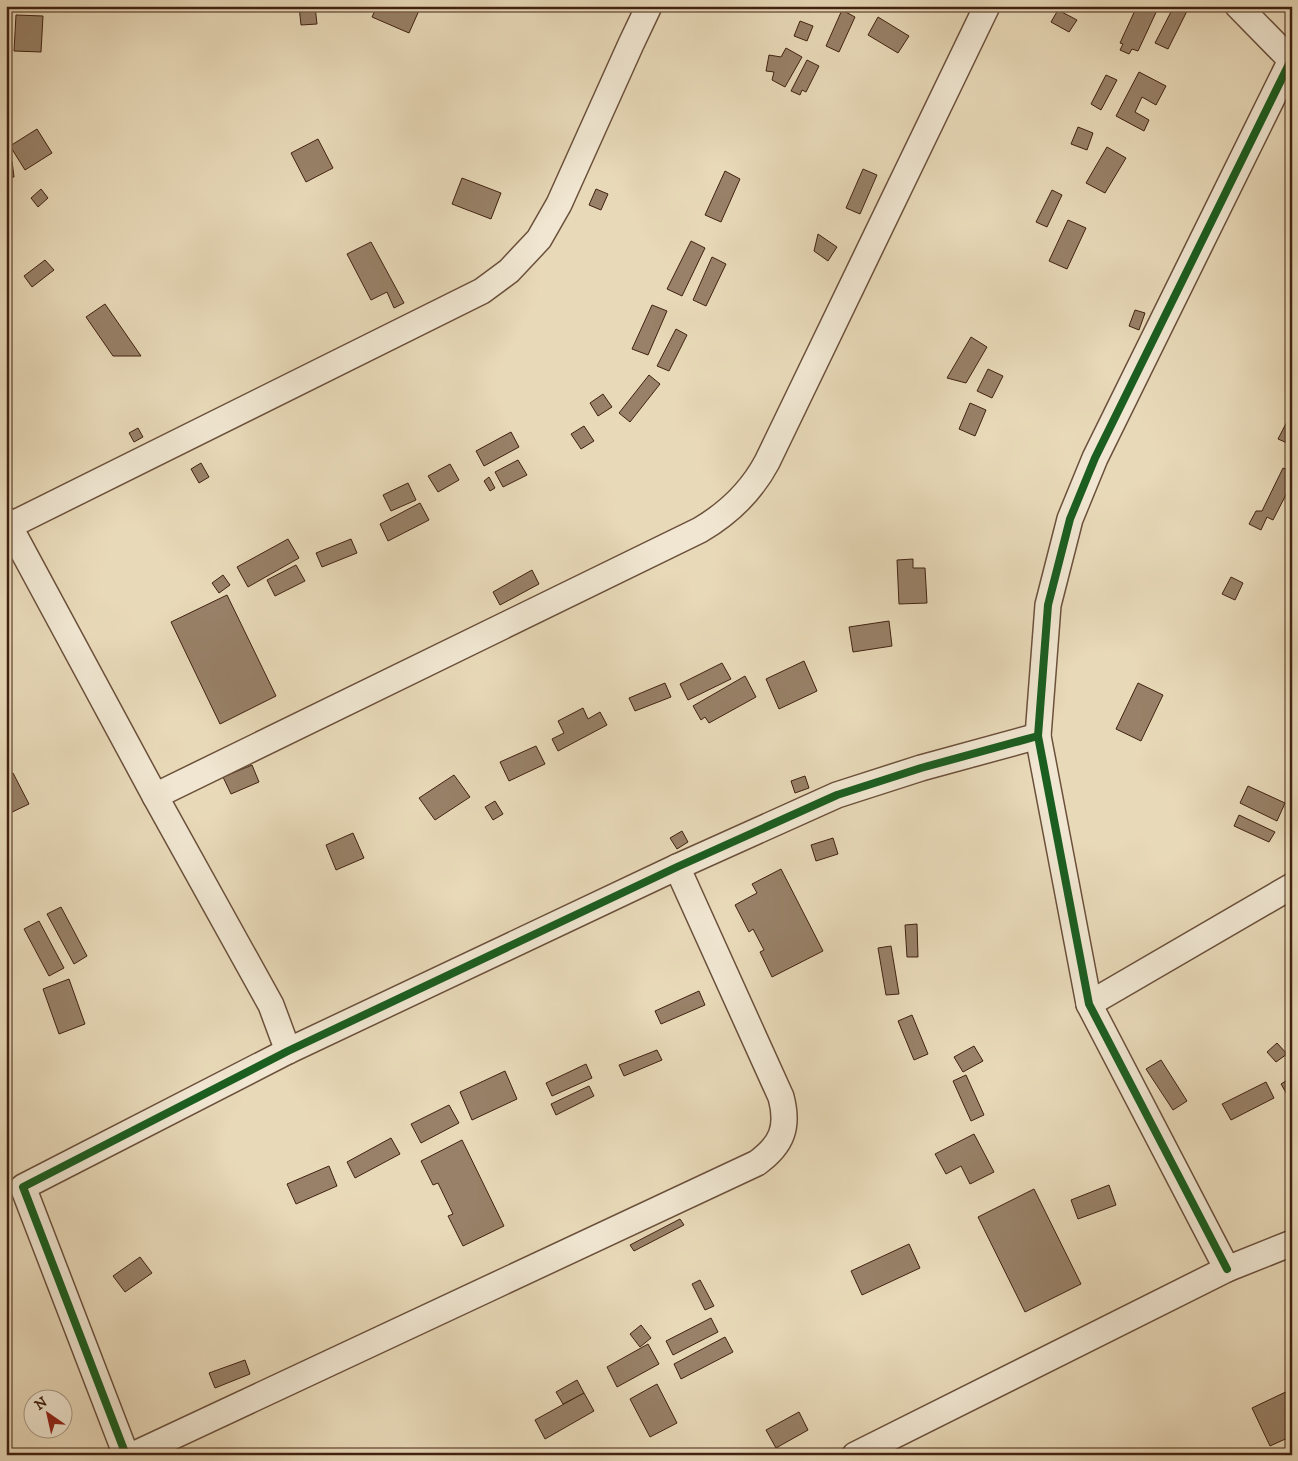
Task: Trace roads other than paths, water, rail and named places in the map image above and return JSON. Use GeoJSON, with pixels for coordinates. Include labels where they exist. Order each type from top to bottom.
{"type":"FeatureCollection","features":[{"type":"Feature","properties":{"kind":"street"},"geometry":{"type":"LineString","coordinates":[[288,1051],[271,1005],[155,796],[8,523],[482,291],[509,271],[539,239],[559,204],[630,44],[649,6]]}},
{"type":"Feature","properties":{"kind":"street"},"geometry":{"type":"LineString","coordinates":[[155,796],[700,530],[739,502],[760,476],[987,6]]}},
{"type":"Feature","properties":{"kind":"street"},"geometry":{"type":"LineString","coordinates":[[1227,1269],[1089,1004],[1038,736],[1048,605],[1070,520],[1096,458],[1291,59],[1238,6]]}},
{"type":"Feature","properties":{"kind":"street"},"geometry":{"type":"LineString","coordinates":[[126,1455],[23,1187],[288,1051],[677,867],[837,795],[921,768],[1038,736]]}},
{"type":"Feature","properties":{"kind":"street"},"geometry":{"type":"LineString","coordinates":[[133,1455],[748,1167],[769,1154],[779,1142],[784,1127],[785,1112],[781,1097],[677,867]]}},
{"type":"Feature","properties":{"kind":"street"},"geometry":{"type":"LineString","coordinates":[[1089,1004],[1292,886]]}},
{"type":"Feature","properties":{"kind":"street"},"geometry":{"type":"LineString","coordinates":[[854,1455],[1227,1269],[1292,1243]]}}]}
